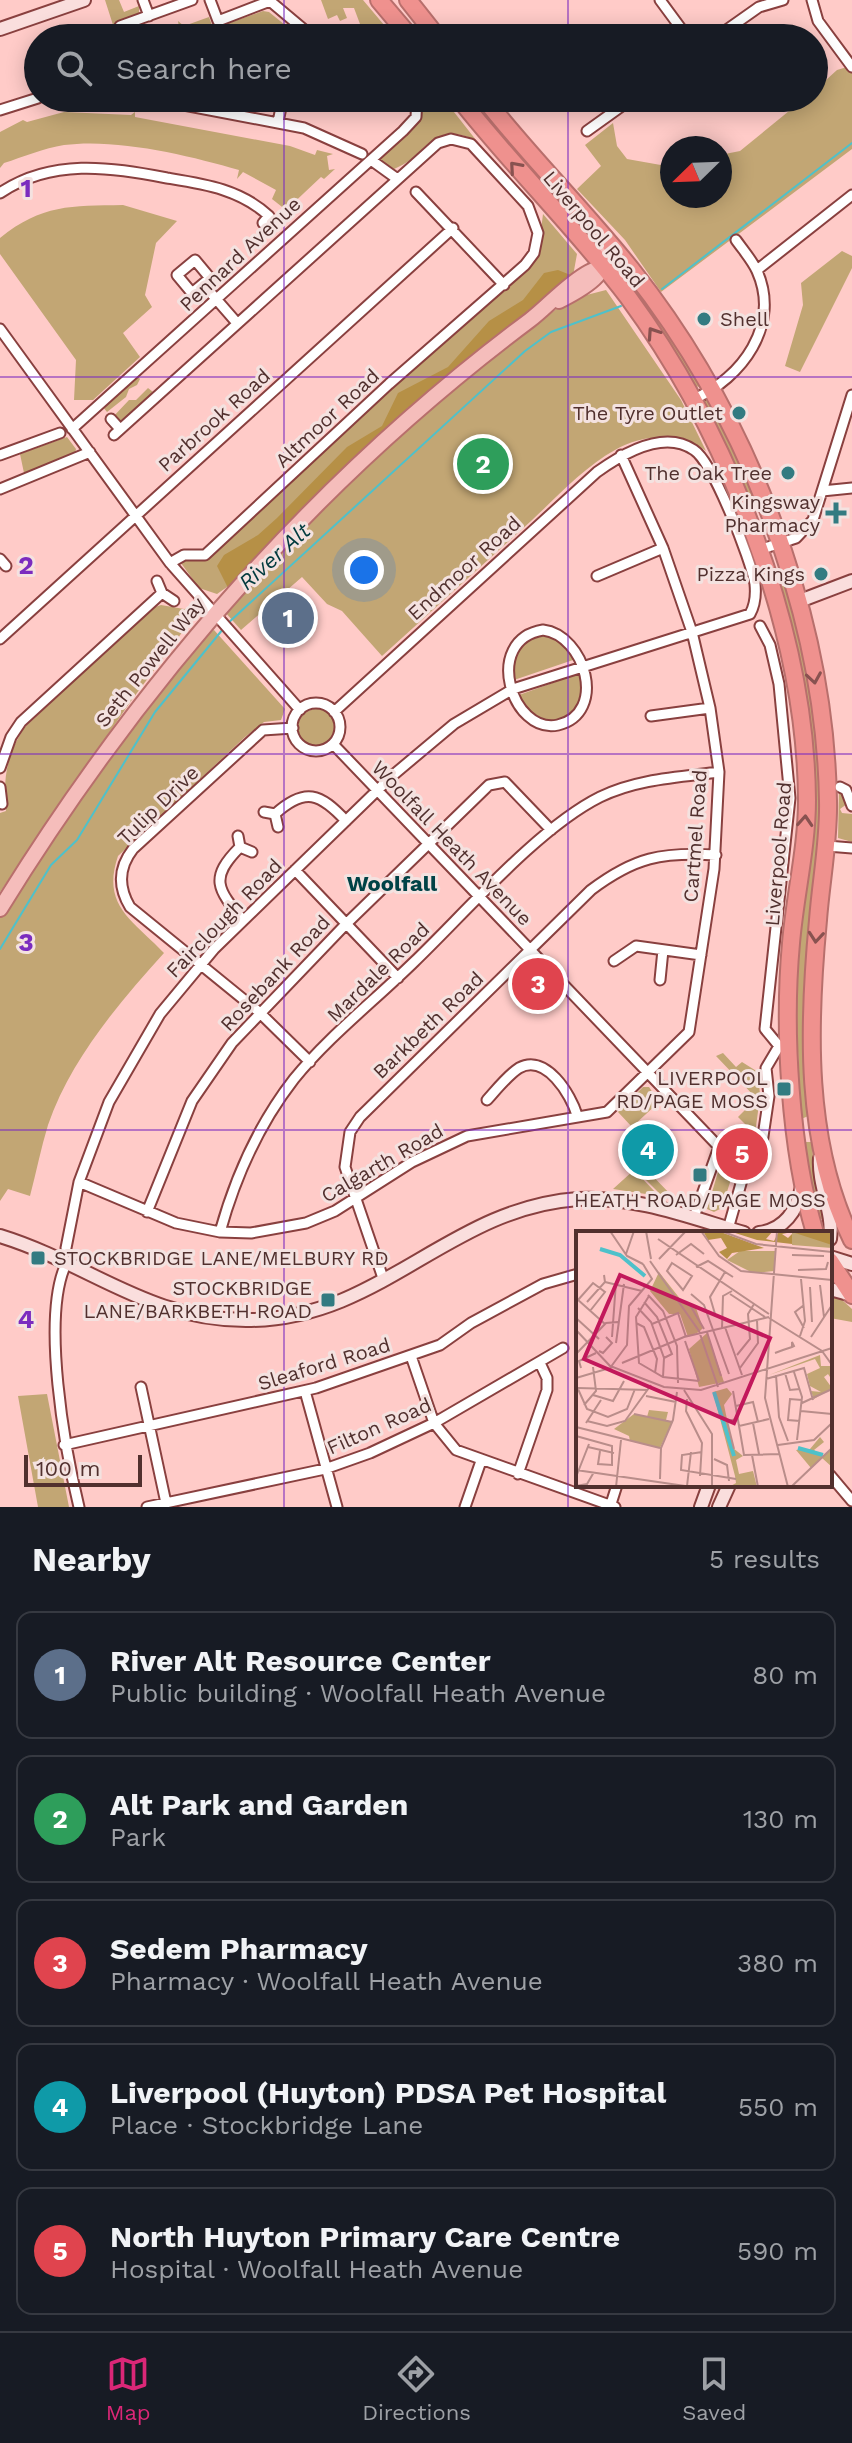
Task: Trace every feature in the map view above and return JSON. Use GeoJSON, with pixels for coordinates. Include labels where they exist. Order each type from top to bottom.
{"type":"FeatureCollection","features":[{"type":"Feature","properties":{"kind":"highway"},"geometry":{"type":"LineString","coordinates":[[379,0],[399,24]]}},
{"type":"Feature","properties":{"kind":"highway"},"geometry":{"type":"LineString","coordinates":[[408,0],[427,24]]}},
{"type":"Feature","properties":{"kind":"highway","name":"Liverpool Road"},"geometry":{"type":"LineString","coordinates":[[471,112],[604,267],[648,325],[694,399],[740,498],[759,550],[795,687],[805,764],[807,802],[784,1046],[803,1178],[815,1231]]}},
{"type":"Feature","properties":{"kind":"highway","name":"Liverpool Road"},"geometry":{"type":"LineString","coordinates":[[496,112],[632,270],[714,390],[748,459],[779,544],[812,663],[825,749],[827,846],[813,969],[812,1046],[820,1143],[833,1194],[852,1240]]}},
{"type":"Feature","properties":{"kind":"highway"},"geometry":{"type":"LineString","coordinates":[[835,1270],[852,1295]]}},
{"type":"Feature","properties":{"kind":"main road"},"geometry":{"type":"LineString","coordinates":[[0,29],[84,0]]}},
{"type":"Feature","properties":{"kind":"main road"},"geometry":{"type":"LineString","coordinates":[[601,233],[608,253],[604,267],[621,266],[632,270]]}},
{"type":"Feature","properties":{"kind":"main road","name":"Seth Powell Way"},"geometry":{"type":"LineString","coordinates":[[0,909],[120,730],[310,511],[456,378],[545,309],[588,285],[604,267]]}},
{"type":"Feature","properties":{"kind":"main road"},"geometry":{"type":"LineString","coordinates":[[797,602],[852,581]]}},
{"type":"Feature","properties":{"kind":"main road","name":"Liverpool Road"},"geometry":{"type":"LineString","coordinates":[[820,1143],[819,1178],[830,1231]]}},
{"type":"Feature","properties":{"kind":"main road"},"geometry":{"type":"LineString","coordinates":[[771,1231],[777,1230],[787,1220],[800,1198],[803,1178]]}},
{"type":"Feature","properties":{"kind":"main road"},"geometry":{"type":"LineString","coordinates":[[0,1236],[161,1308],[234,1320],[281,1318],[323,1309],[367,1292],[465,1232],[540,1204],[579,1199],[612,1200],[694,1217],[736,1231]]}},
{"type":"Feature","properties":{"kind":"main road"},"geometry":{"type":"LineString","coordinates":[[701,1507],[708,1487]]}},
{"type":"Feature","properties":{"kind":"main road"},"geometry":{"type":"LineString","coordinates":[[719,1507],[728,1487]]}},
{"type":"Feature","properties":{"kind":"street"},"geometry":{"type":"LineString","coordinates":[[143,0],[149,16]]}},
{"type":"Feature","properties":{"kind":"street"},"geometry":{"type":"LineString","coordinates":[[126,24],[192,0]]}},
{"type":"Feature","properties":{"kind":"street"},"geometry":{"type":"LineString","coordinates":[[210,0],[218,21],[270,1],[297,24]]}},
{"type":"Feature","properties":{"kind":"street"},"geometry":{"type":"LineString","coordinates":[[660,0],[678,24]]}},
{"type":"Feature","properties":{"kind":"street"},"geometry":{"type":"LineString","coordinates":[[735,24],[756,9],[783,0]]}},
{"type":"Feature","properties":{"kind":"street"},"geometry":{"type":"LineString","coordinates":[[812,0],[820,24]]}},
{"type":"Feature","properties":{"kind":"street"},"geometry":{"type":"LineString","coordinates":[[828,35],[852,67]]}},
{"type":"Feature","properties":{"kind":"street"},"geometry":{"type":"LineString","coordinates":[[0,110],[24,102]]}},
{"type":"Feature","properties":{"kind":"street"},"geometry":{"type":"LineString","coordinates":[[111,419],[117,432],[396,178],[366,157],[328,137],[278,122],[225,112]]}},
{"type":"Feature","properties":{"kind":"street"},"geometry":{"type":"LineString","coordinates":[[278,122],[280,112]]}},
{"type":"Feature","properties":{"kind":"street","name":"Pennard Avenue"},"geometry":{"type":"LineString","coordinates":[[72,429],[216,300],[366,157],[412,122],[417,112]]}},
{"type":"Feature","properties":{"kind":"street"},"geometry":{"type":"LineString","coordinates":[[594,130],[616,112]]}},
{"type":"Feature","properties":{"kind":"street","name":"Liverpool Road"},"geometry":{"type":"LineString","coordinates":[[396,178],[438,143],[458,140],[478,149],[528,206],[537,226],[537,240],[530,259],[504,285]]}},
{"type":"Feature","properties":{"kind":"street"},"geometry":{"type":"LineString","coordinates":[[0,193],[42,173],[110,167],[224,189],[269,216],[263,223]]}},
{"type":"Feature","properties":{"kind":"street"},"geometry":{"type":"LineString","coordinates":[[416,192],[504,285]]}},
{"type":"Feature","properties":{"kind":"street"},"geometry":{"type":"LineString","coordinates":[[757,270],[852,195]]}},
{"type":"Feature","properties":{"kind":"street","name":"Parbrook Road"},"geometry":{"type":"LineString","coordinates":[[0,639],[453,228]]}},
{"type":"Feature","properties":{"kind":"street"},"geometry":{"type":"LineString","coordinates":[[694,399],[714,390],[739,370],[755,343],[762,312],[757,270],[736,240]]}},
{"type":"Feature","properties":{"kind":"street"},"geometry":{"type":"LineString","coordinates":[[203,284],[237,323]]}},
{"type":"Feature","properties":{"kind":"street","name":"Altmoor Road"},"geometry":{"type":"LineString","coordinates":[[170,563],[184,555],[205,555],[389,384],[504,285]]}},
{"type":"Feature","properties":{"kind":"street"},"geometry":{"type":"LineString","coordinates":[[0,329],[170,563],[300,710]]}},
{"type":"Feature","properties":{"kind":"street"},"geometry":{"type":"LineString","coordinates":[[759,550],[779,544],[808,528],[852,395]]}},
{"type":"Feature","properties":{"kind":"street"},"geometry":{"type":"LineString","coordinates":[[0,455],[60,433]]}},
{"type":"Feature","properties":{"kind":"street","name":"Fairclough Road"},"geometry":{"type":"LineString","coordinates":[[66,1248],[79,1182],[109,1102],[160,1014],[200,964],[377,791],[454,724],[513,689],[750,614],[755,599],[755,583],[726,505],[702,458],[693,448],[667,443],[644,446],[621,455]]}},
{"type":"Feature","properties":{"kind":"street"},"geometry":{"type":"LineString","coordinates":[[0,489],[90,452]]}},
{"type":"Feature","properties":{"kind":"street","name":"Cartmel Road"},"geometry":{"type":"LineString","coordinates":[[621,455],[663,548],[692,632],[710,708],[719,772],[716,855],[689,1032],[648,1073]]}},
{"type":"Feature","properties":{"kind":"street","name":"Endmoor Road"},"geometry":{"type":"LineString","coordinates":[[334,712],[597,472],[621,455]]}},
{"type":"Feature","properties":{"kind":"street"},"geometry":{"type":"LineString","coordinates":[[822,491],[852,488]]}},
{"type":"Feature","properties":{"kind":"street"},"geometry":{"type":"LineString","coordinates":[[597,576],[663,548]]}},
{"type":"Feature","properties":{"kind":"street"},"geometry":{"type":"LineString","coordinates":[[157,581],[162,593],[174,601]]}},
{"type":"Feature","properties":{"kind":"street"},"geometry":{"type":"LineString","coordinates":[[0,768],[11,737],[21,722],[162,593]]}},
{"type":"Feature","properties":{"kind":"street"},"geometry":{"type":"LineString","coordinates":[[728,1229],[744,1173],[762,1143],[769,1096],[766,1068],[784,1046],[767,1033],[765,1022],[790,786],[779,684],[770,645],[760,626]]}},
{"type":"Feature","properties":{"kind":"street"},"geometry":{"type":"LineString","coordinates":[[543,630],[564,637],[582,665],[586,683],[584,702],[574,717],[559,724],[541,724],[532,720],[520,707],[513,689],[509,658],[517,643],[528,634],[543,630]]}},
{"type":"Feature","properties":{"kind":"street"},"geometry":{"type":"LineString","coordinates":[[321,704],[334,712],[340,725],[333,744],[311,750],[297,741],[293,728],[300,710],[321,704]]}},
{"type":"Feature","properties":{"kind":"street"},"geometry":{"type":"LineString","coordinates":[[651,716],[710,708]]}},
{"type":"Feature","properties":{"kind":"street","name":"Tulip Drive"},"geometry":{"type":"LineString","coordinates":[[293,728],[263,730],[133,849],[120,874],[122,894],[130,907],[259,1012],[310,1062]]}},
{"type":"Feature","properties":{"kind":"street","name":"Woolfall Heath Avenue"},"geometry":{"type":"LineString","coordinates":[[333,744],[744,1173]]}},
{"type":"Feature","properties":{"kind":"street","name":"Mardale Road"},"geometry":{"type":"LineString","coordinates":[[220,1232],[238,1176],[266,1121],[310,1062],[551,830],[567,816],[617,790],[657,780],[719,772]]}},
{"type":"Feature","properties":{"kind":"street","name":"Rosebank Road"},"geometry":{"type":"LineString","coordinates":[[147,1212],[192,1101],[259,1012],[489,785],[499,783],[511,787],[551,830]]}},
{"type":"Feature","properties":{"kind":"street"},"geometry":{"type":"LineString","coordinates":[[0,787],[2,804]]}},
{"type":"Feature","properties":{"kind":"street"},"geometry":{"type":"LineString","coordinates":[[840,787],[846,790],[849,808]]}},
{"type":"Feature","properties":{"kind":"street"},"geometry":{"type":"LineString","coordinates":[[275,814],[288,802],[307,796],[328,801],[346,821]]}},
{"type":"Feature","properties":{"kind":"street"},"geometry":{"type":"LineString","coordinates":[[264,812],[275,814]]}},
{"type":"Feature","properties":{"kind":"street"},"geometry":{"type":"LineString","coordinates":[[275,814],[278,827]]}},
{"type":"Feature","properties":{"kind":"street"},"geometry":{"type":"LineString","coordinates":[[238,836],[240,847]]}},
{"type":"Feature","properties":{"kind":"street"},"geometry":{"type":"LineString","coordinates":[[827,846],[852,848]]}},
{"type":"Feature","properties":{"kind":"street"},"geometry":{"type":"LineString","coordinates":[[240,847],[252,852]]}},
{"type":"Feature","properties":{"kind":"street"},"geometry":{"type":"LineString","coordinates":[[240,847],[224,863],[219,876],[225,898],[243,920]]}},
{"type":"Feature","properties":{"kind":"street","name":"Barkbeth Road"},"geometry":{"type":"LineString","coordinates":[[384,1281],[345,1167],[350,1132],[360,1117],[591,890],[632,863],[671,853],[716,855]]}},
{"type":"Feature","properties":{"kind":"street"},"geometry":{"type":"LineString","coordinates":[[295,870],[398,978]]}},
{"type":"Feature","properties":{"kind":"street"},"geometry":{"type":"LineString","coordinates":[[614,961],[636,946],[701,955]]}},
{"type":"Feature","properties":{"kind":"street"},"geometry":{"type":"LineString","coordinates":[[660,980],[663,950]]}},
{"type":"Feature","properties":{"kind":"street"},"geometry":{"type":"LineString","coordinates":[[487,1100],[520,1068],[532,1065],[543,1068],[571,1096],[577,1115]]}},
{"type":"Feature","properties":{"kind":"street","name":"Calgarth Road"},"geometry":{"type":"LineString","coordinates":[[79,1182],[176,1223],[220,1232],[251,1233],[306,1223],[355,1200],[412,1162],[467,1136],[607,1112],[648,1073]]}},
{"type":"Feature","properties":{"kind":"street"},"geometry":{"type":"LineString","coordinates":[[694,1217],[719,1147]]}},
{"type":"Feature","properties":{"kind":"street"},"geometry":{"type":"LineString","coordinates":[[66,1264],[61,1283],[56,1338],[64,1445],[79,1507]]}},
{"type":"Feature","properties":{"kind":"street","name":"Sleaford Road"},"geometry":{"type":"LineString","coordinates":[[64,1445],[305,1391],[411,1356],[445,1343],[471,1323],[543,1284],[576,1275]]}},
{"type":"Feature","properties":{"kind":"street","name":"Filton Road"},"geometry":{"type":"LineString","coordinates":[[147,1507],[325,1469],[434,1423],[563,1348]]}},
{"type":"Feature","properties":{"kind":"street"},"geometry":{"type":"LineString","coordinates":[[411,1356],[434,1423],[456,1450],[612,1506]]}},
{"type":"Feature","properties":{"kind":"street"},"geometry":{"type":"LineString","coordinates":[[518,1474],[547,1390],[547,1378],[540,1363]]}},
{"type":"Feature","properties":{"kind":"street"},"geometry":{"type":"LineString","coordinates":[[141,1387],[166,1503]]}},
{"type":"Feature","properties":{"kind":"street"},"geometry":{"type":"LineString","coordinates":[[305,1391],[337,1507]]}},
{"type":"Feature","properties":{"kind":"street"},"geometry":{"type":"LineString","coordinates":[[465,1507],[481,1461]]}},
{"type":"Feature","properties":{"kind":"street"},"geometry":{"type":"LineString","coordinates":[[832,1477],[852,1501]]}},
{"type":"Feature","properties":{"kind":"shaded area"},"geometry":{"type":"Polygon","coordinates":[[[105,0],[119,0],[124,12],[139,6],[139,13],[113,24],[105,0]]]}},
{"type":"Feature","properties":{"kind":"shaded area"},"geometry":{"type":"Polygon","coordinates":[[[321,0],[363,0],[383,24],[360,24],[354,8],[343,8],[347,18],[340,21],[337,15],[328,19],[321,0]]]}},
{"type":"Feature","properties":{"kind":"shaded area"},"geometry":{"type":"Polygon","coordinates":[[[263,11],[284,24],[226,24],[263,11]]]}},
{"type":"Feature","properties":{"kind":"shaded area"},"geometry":{"type":"Polygon","coordinates":[[[209,17],[212,24],[190,24],[209,17]]]}},
{"type":"Feature","properties":{"kind":"shaded area"},"geometry":{"type":"Polygon","coordinates":[[[847,67],[852,71],[852,149],[661,292],[625,240],[577,189],[601,166],[585,145],[613,123],[617,146],[627,159],[660,165],[660,208],[732,208],[732,153],[740,151],[788,112],[828,112],[828,78],[837,70],[847,67]]]}},
{"type":"Feature","properties":{"kind":"shaded area"},"geometry":{"type":"Polygon","coordinates":[[[64,112],[131,115],[135,112],[135,117],[290,146],[315,155],[317,150],[333,154],[327,156],[329,170],[335,169],[324,179],[321,177],[286,210],[272,199],[276,190],[243,172],[237,179],[239,170],[152,149],[84,143],[64,145],[4,163],[0,168],[0,132],[23,120],[27,122],[64,112]]]}},
{"type":"Feature","properties":{"kind":"shaded area"},"geometry":{"type":"Polygon","coordinates":[[[420,112],[454,112],[476,140],[448,134],[438,137],[394,169],[379,159],[419,121],[420,112]]]}},
{"type":"Feature","properties":{"kind":"shaded area"},"geometry":{"type":"Polygon","coordinates":[[[477,112],[487,112],[601,245],[598,250],[477,112]]]}},
{"type":"Feature","properties":{"kind":"shaded area"},"geometry":{"type":"Polygon","coordinates":[[[123,205],[177,221],[156,243],[145,295],[152,307],[123,333],[140,357],[93,400],[74,400],[76,360],[0,254],[0,238],[30,219],[58,209],[123,205]]]}},
{"type":"Feature","properties":{"kind":"shaded area"},"geometry":{"type":"Polygon","coordinates":[[[543,214],[577,254],[573,276],[305,508],[227,587],[217,594],[199,588],[181,563],[182,559],[201,561],[214,551],[514,278],[536,249],[543,214]]]}},
{"type":"Feature","properties":{"kind":"shaded area"},"geometry":{"type":"Polygon","coordinates":[[[842,251],[852,256],[852,268],[800,372],[785,366],[803,305],[801,283],[842,251]]]}},
{"type":"Feature","properties":{"kind":"shaded area"},"geometry":{"type":"Polygon","coordinates":[[[558,270],[573,276],[456,378],[231,594],[217,566],[224,555],[258,535],[347,447],[382,426],[398,393],[448,367],[489,321],[523,300],[544,273],[558,270]]]}},
{"type":"Feature","properties":{"kind":"shaded area"},"geometry":{"type":"Polygon","coordinates":[[[606,290],[681,400],[706,451],[685,441],[662,437],[626,445],[604,457],[571,483],[382,656],[342,611],[327,604],[302,577],[241,630],[225,612],[254,574],[434,403],[511,341],[571,299],[606,290]]]}},
{"type":"Feature","properties":{"kind":"shaded area"},"geometry":{"type":"Polygon","coordinates":[[[638,290],[702,384],[699,387],[693,385],[633,294],[638,290]]]}},
{"type":"Feature","properties":{"kind":"shaded area"},"geometry":{"type":"Polygon","coordinates":[[[136,374],[140,379],[137,385],[107,412],[103,407],[136,374]]]}},
{"type":"Feature","properties":{"kind":"shaded area"},"geometry":{"type":"Polygon","coordinates":[[[148,388],[153,392],[120,423],[112,418],[129,400],[136,400],[148,388]]]}},
{"type":"Feature","properties":{"kind":"shaded area"},"geometry":{"type":"Polygon","coordinates":[[[709,397],[760,506],[749,510],[703,401],[709,397]]]}},
{"type":"Feature","properties":{"kind":"shaded area"},"geometry":{"type":"Polygon","coordinates":[[[67,437],[76,449],[75,454],[24,473],[20,454],[67,437]]]}},
{"type":"Feature","properties":{"kind":"shaded area"},"geometry":{"type":"Polygon","coordinates":[[[786,585],[817,721],[822,779],[811,1115],[801,1119],[795,983],[811,840],[775,588],[786,585]]]}},
{"type":"Feature","properties":{"kind":"shaded area"},"geometry":{"type":"Polygon","coordinates":[[[161,605],[184,609],[196,606],[198,611],[131,701],[0,892],[0,813],[6,811],[7,768],[19,737],[25,727],[152,608],[161,605]]]}},
{"type":"Feature","properties":{"kind":"shaded area"},"geometry":{"type":"Polygon","coordinates":[[[214,630],[285,709],[281,720],[264,722],[245,737],[118,856],[114,873],[117,900],[131,921],[164,953],[113,1012],[69,1077],[48,1125],[30,1196],[8,1189],[0,1201],[0,916],[93,772],[202,634],[214,630]]]}},
{"type":"Feature","properties":{"kind":"shaded area"},"geometry":{"type":"Polygon","coordinates":[[[540,634],[561,640],[576,659],[514,680],[518,651],[540,634]]]}},
{"type":"Feature","properties":{"kind":"shaded area"},"geometry":{"type":"Polygon","coordinates":[[[580,673],[582,689],[579,703],[572,713],[562,719],[550,721],[539,718],[519,695],[580,673]]]}},
{"type":"Feature","properties":{"kind":"shaded area"},"geometry":{"type":"Polygon","coordinates":[[[317,709],[331,714],[336,728],[331,742],[317,747],[303,742],[298,728],[303,714],[317,709]]]}},
{"type":"Feature","properties":{"kind":"shaded area"},"geometry":{"type":"Polygon","coordinates":[[[839,789],[847,804],[840,809],[842,813],[852,814],[852,842],[838,838],[839,789]]]}},
{"type":"Feature","properties":{"kind":"shaded area"},"geometry":{"type":"Polygon","coordinates":[[[723,1053],[736,1067],[742,1062],[758,1072],[760,1095],[756,1098],[716,1056],[723,1053]]]}},
{"type":"Feature","properties":{"kind":"shaded area"},"geometry":{"type":"Polygon","coordinates":[[[643,1087],[649,1087],[659,1102],[632,1127],[618,1112],[643,1087]]]}},
{"type":"Feature","properties":{"kind":"shaded area"},"geometry":{"type":"Polygon","coordinates":[[[755,1100],[759,1104],[755,1134],[738,1117],[755,1100]]]}},
{"type":"Feature","properties":{"kind":"shaded area"},"geometry":{"type":"Polygon","coordinates":[[[804,1142],[812,1142],[815,1187],[824,1219],[819,1219],[804,1142]]]}},
{"type":"Feature","properties":{"kind":"shaded area"},"geometry":{"type":"Polygon","coordinates":[[[639,1162],[677,1201],[663,1197],[633,1167],[639,1162]]]}},
{"type":"Feature","properties":{"kind":"shaded area"},"geometry":{"type":"Polygon","coordinates":[[[725,1167],[731,1179],[722,1208],[714,1212],[707,1209],[718,1172],[725,1167]]]}},
{"type":"Feature","properties":{"kind":"shaded area"},"geometry":{"type":"Polygon","coordinates":[[[634,1170],[659,1196],[613,1189],[634,1170]]]}},
{"type":"Feature","properties":{"kind":"shaded area"},"geometry":{"type":"Polygon","coordinates":[[[832,1297],[841,1299],[852,1309],[852,1322],[832,1318],[832,1297]]]}},
{"type":"Feature","properties":{"kind":"shaded area"},"geometry":{"type":"Polygon","coordinates":[[[47,1394],[69,1507],[38,1507],[18,1396],[47,1394]]]}},
{"type":"Feature","properties":{"kind":"waterway","name":"River Alt"},"geometry":{"type":"LineString","coordinates":[[662,289],[852,143]]}},
{"type":"Feature","properties":{"kind":"waterway","name":"River Alt"},"geometry":{"type":"LineString","coordinates":[[227,624],[525,351],[551,332],[621,306]]}},
{"type":"Feature","properties":{"kind":"waterway","name":"River Alt"},"geometry":{"type":"LineString","coordinates":[[0,949],[51,865],[77,840],[155,712],[223,629]]}},
{"type":"Feature","properties":{"kind":"place","name":"Shell"},"geometry":{"type":"Point","coordinates":[704,319]}},
{"type":"Feature","properties":{"kind":"place","name":"The Tyre Outlet"},"geometry":{"type":"Point","coordinates":[739,413]}},
{"type":"Feature","properties":{"kind":"place","name":"Alt Park and Garden"},"geometry":{"type":"Point","coordinates":[483,464]}},
{"type":"Feature","properties":{"kind":"place","name":"The Oak Tree"},"geometry":{"type":"Point","coordinates":[788,473]}},
{"type":"Feature","properties":{"kind":"place","name":"Kingsway Pharmacy"},"geometry":{"type":"Point","coordinates":[836,513]}},
{"type":"Feature","properties":{"kind":"place","name":"Pizza Kings"},"geometry":{"type":"Point","coordinates":[821,574]}},
{"type":"Feature","properties":{"kind":"place","name":"River Alt Resource Center"},"geometry":{"type":"Point","coordinates":[288,618]}},
{"type":"Feature","properties":{"kind":"place","name":"Sedem Pharmacy"},"geometry":{"type":"Point","coordinates":[538,984]}},
{"type":"Feature","properties":{"kind":"place","name":"LIVERPOOL RD/PAGE MOSS"},"geometry":{"type":"Point","coordinates":[784,1089]}},
{"type":"Feature","properties":{"kind":"place","name":"Liverpool (Huyton) PDSA Pet Hospital"},"geometry":{"type":"Point","coordinates":[648,1150]}},
{"type":"Feature","properties":{"kind":"place","name":"North Huyton Primary Care Centre"},"geometry":{"type":"Point","coordinates":[742,1154]}},
{"type":"Feature","properties":{"kind":"place","name":"HEATH ROAD/PAGE MOSS"},"geometry":{"type":"Point","coordinates":[700,1175]}},
{"type":"Feature","properties":{"kind":"place","name":"STOCKBRIDGE LANE/MELBURY RD"},"geometry":{"type":"Point","coordinates":[38,1258]}},
{"type":"Feature","properties":{"kind":"place","name":"STOCKBRIDGE LANE/BARKBETH ROAD"},"geometry":{"type":"Point","coordinates":[328,1300]}},
{"type":"Feature","properties":{"kind":"district","name":"Woolfall"},"geometry":{"type":"Point","coordinates":[392,883]}}]}
